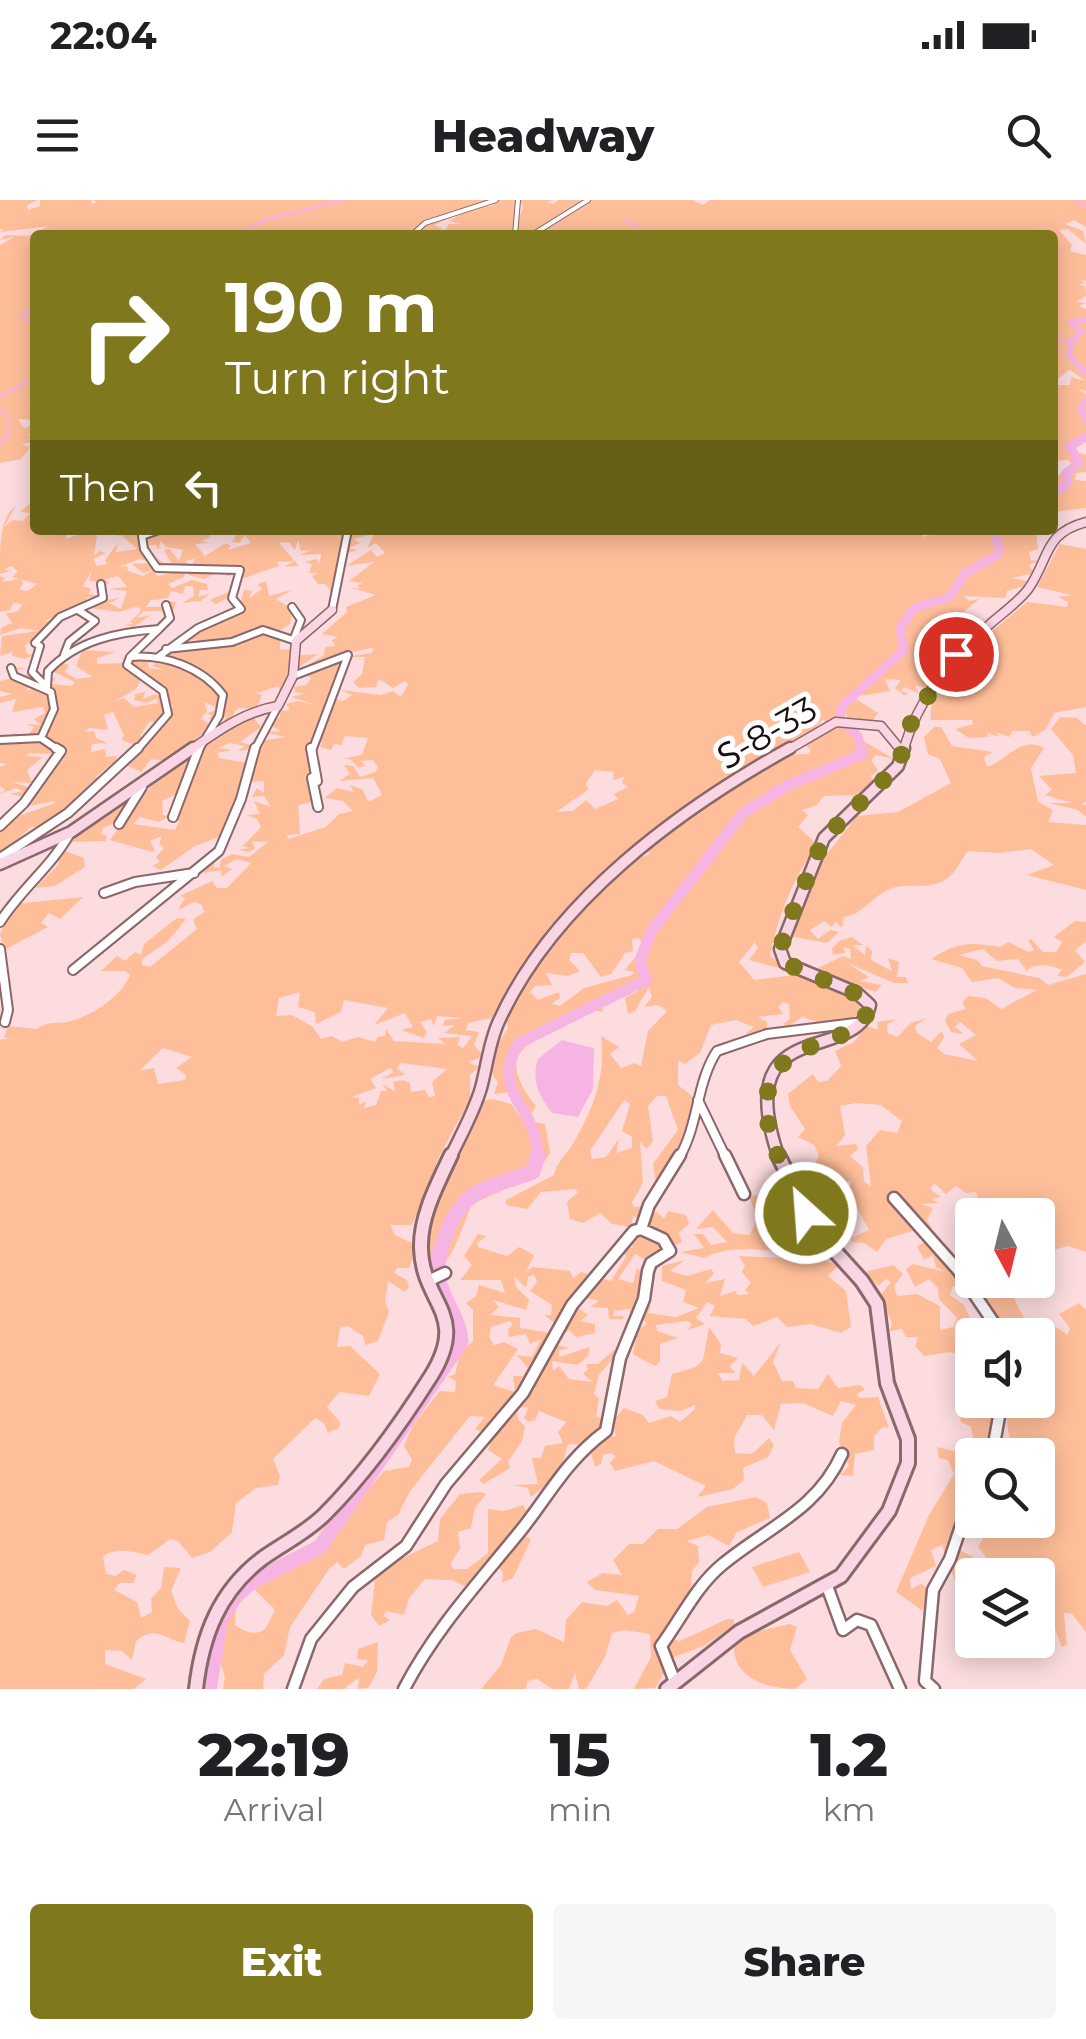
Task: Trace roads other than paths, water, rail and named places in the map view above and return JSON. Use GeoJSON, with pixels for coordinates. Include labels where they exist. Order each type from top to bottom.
{"type":"FeatureCollection","features":[{"type":"Feature","properties":{"kind":"street"},"geometry":{"type":"LineString","coordinates":[[417,230],[425,223],[496,200]]}},
{"type":"Feature","properties":{"kind":"street"},"geometry":{"type":"LineString","coordinates":[[515,230],[518,200]]}},
{"type":"Feature","properties":{"kind":"street"},"geometry":{"type":"LineString","coordinates":[[540,230],[588,200]]}},
{"type":"Feature","properties":{"kind":"street"},"geometry":{"type":"LineString","coordinates":[[842,1454],[834,1477],[805,1509],[720,1566],[661,1646],[671,1686],[762,1618],[826,1586],[845,1572],[874,1534],[900,1484],[908,1446],[889,1397],[874,1300],[813,1226],[773,1138],[766,1094],[774,1070],[862,1021],[870,1008],[864,997],[791,966],[782,959],[780,950],[796,898],[824,838],[891,775],[945,664],[1028,590],[1046,552],[1064,528],[1086,522]]}},
{"type":"Feature","properties":{"kind":"street"},"geometry":{"type":"LineString","coordinates":[[145,535],[144,550],[158,568],[242,572],[232,598],[240,611],[198,628],[158,656]]}},
{"type":"Feature","properties":{"kind":"street"},"geometry":{"type":"LineString","coordinates":[[295,639],[332,610],[347,535]]}},
{"type":"Feature","properties":{"kind":"street"},"geometry":{"type":"LineString","coordinates":[[47,687],[31,669],[40,646],[35,642],[60,617],[103,598],[101,584]]}},
{"type":"Feature","properties":{"kind":"street"},"geometry":{"type":"LineString","coordinates":[[0,861],[53,828],[131,756],[168,714],[167,698],[127,665],[130,657],[170,618],[166,605]]}},
{"type":"Feature","properties":{"kind":"street"},"geometry":{"type":"LineString","coordinates":[[73,970],[219,851],[242,798],[257,740],[293,676],[295,639],[301,620],[292,608]]}},
{"type":"Feature","properties":{"kind":"street"},"geometry":{"type":"LineString","coordinates":[[64,655],[69,642],[95,621],[78,610]]}},
{"type":"Feature","properties":{"kind":"street"},"geometry":{"type":"LineString","coordinates":[[41,738],[54,709],[47,687],[48,671],[64,655],[90,642],[158,629]]}},
{"type":"Feature","properties":{"kind":"street"},"geometry":{"type":"LineString","coordinates":[[166,649],[232,642],[263,630],[295,639]]}},
{"type":"Feature","properties":{"kind":"street"},"geometry":{"type":"LineString","coordinates":[[293,676],[348,655],[313,740],[318,807]]}},
{"type":"Feature","properties":{"kind":"street"},"geometry":{"type":"LineString","coordinates":[[130,657],[158,656],[213,680],[223,695],[219,716],[202,741],[173,817]]}},
{"type":"Feature","properties":{"kind":"street"},"geometry":{"type":"LineString","coordinates":[[10,668],[19,679],[47,687]]}},
{"type":"Feature","properties":{"kind":"street"},"geometry":{"type":"LineString","coordinates":[[0,861],[71,832],[202,741],[249,714],[278,706]]}},
{"type":"Feature","properties":{"kind":"street","name":"Տ-8-33"},"geometry":{"type":"LineString","coordinates":[[196,1689],[200,1650],[212,1614],[228,1589],[262,1559],[308,1531],[352,1486],[416,1399],[449,1332],[419,1261],[421,1237],[435,1192],[486,1072],[498,1020],[558,931],[600,885],[736,779],[836,722],[868,723],[888,730],[900,750]]}},
{"type":"Feature","properties":{"kind":"street"},"geometry":{"type":"LineString","coordinates":[[0,740],[41,738],[60,746],[60,755],[24,804],[0,826]]}},
{"type":"Feature","properties":{"kind":"street"},"geometry":{"type":"LineString","coordinates":[[314,769],[317,782]]}},
{"type":"Feature","properties":{"kind":"street"},"geometry":{"type":"LineString","coordinates":[[120,824],[148,779]]}},
{"type":"Feature","properties":{"kind":"street"},"geometry":{"type":"LineString","coordinates":[[0,922],[16,897],[52,866],[71,832]]}},
{"type":"Feature","properties":{"kind":"street"},"geometry":{"type":"LineString","coordinates":[[104,893],[135,882],[194,873]]}},
{"type":"Feature","properties":{"kind":"street"},"geometry":{"type":"LineString","coordinates":[[0,950],[8,1002],[5,1022]]}},
{"type":"Feature","properties":{"kind":"street"},"geometry":{"type":"LineString","coordinates":[[641,1230],[648,1207],[677,1168],[693,1130],[711,1058],[726,1045],[784,1031],[818,1032],[862,1021]]}},
{"type":"Feature","properties":{"kind":"street"},"geometry":{"type":"LineString","coordinates":[[698,1100],[744,1194]]}},
{"type":"Feature","properties":{"kind":"street"},"geometry":{"type":"LineString","coordinates":[[894,1198],[958,1270],[990,1318]]}},
{"type":"Feature","properties":{"kind":"street"},"geometry":{"type":"LineString","coordinates":[[292,1689],[310,1639],[354,1587],[406,1546],[446,1484],[523,1393],[572,1305],[634,1231],[663,1239],[670,1251],[651,1263],[648,1271],[637,1318],[620,1358],[606,1431],[574,1455],[525,1526],[426,1646],[404,1689]]}},
{"type":"Feature","properties":{"kind":"street"},"geometry":{"type":"LineString","coordinates":[[428,1282],[445,1273]]}},
{"type":"Feature","properties":{"kind":"street"},"geometry":{"type":"LineString","coordinates":[[934,1689],[925,1680],[933,1590],[957,1538]]}},
{"type":"Feature","properties":{"kind":"street"},"geometry":{"type":"LineString","coordinates":[[826,1586],[843,1630],[857,1620],[871,1625],[900,1689]]}},
{"type":"Feature","properties":{"kind":"waterway"},"geometry":{"type":"LineString","coordinates":[[247,230],[264,220],[343,200]]}},
{"type":"Feature","properties":{"kind":"waterway"},"geometry":{"type":"LineString","coordinates":[[1075,200],[1086,207]]}},
{"type":"Feature","properties":{"kind":"waterway"},"geometry":{"type":"LineString","coordinates":[[625,220],[640,230]]}},
{"type":"Feature","properties":{"kind":"waterway"},"geometry":{"type":"LineString","coordinates":[[30,308],[22,315],[30,322]]}},
{"type":"Feature","properties":{"kind":"waterway"},"geometry":{"type":"LineString","coordinates":[[1086,320],[1071,322],[1081,332],[1071,342],[1069,356],[1086,373]]}},
{"type":"Feature","properties":{"kind":"waterway"},"geometry":{"type":"LineString","coordinates":[[1058,340],[1071,342]]}},
{"type":"Feature","properties":{"kind":"waterway"},"geometry":{"type":"LineString","coordinates":[[0,397],[30,380]]}},
{"type":"Feature","properties":{"kind":"waterway"},"geometry":{"type":"LineString","coordinates":[[1086,400],[1080,409],[1086,421]]}},
{"type":"Feature","properties":{"kind":"waterway"},"geometry":{"type":"LineString","coordinates":[[0,409],[9,419],[8,433],[0,445]]}},
{"type":"Feature","properties":{"kind":"waterway"},"geometry":{"type":"LineString","coordinates":[[1058,490],[1068,483],[1066,473],[1079,463],[1070,446],[1086,437],[1082,439]]}},
{"type":"Feature","properties":{"kind":"waterway"},"geometry":{"type":"LineString","coordinates":[[862,751],[858,736],[840,720],[841,707],[904,650],[900,628],[914,608],[950,597],[964,574],[997,555],[1000,548],[994,535]]}},
{"type":"Feature","properties":{"kind":"waterway"},"geometry":{"type":"LineString","coordinates":[[537,1158],[532,1127],[509,1076],[519,1043],[646,980],[640,960],[652,930],[743,813],[788,785],[863,754],[862,751]]}},
{"type":"Feature","properties":{"kind":"waterway"},"geometry":{"type":"LineString","coordinates":[[209,1689],[221,1618],[235,1597],[253,1581],[320,1547],[461,1342],[438,1273],[441,1248],[451,1222],[475,1194],[533,1172],[538,1155]]}}]}
